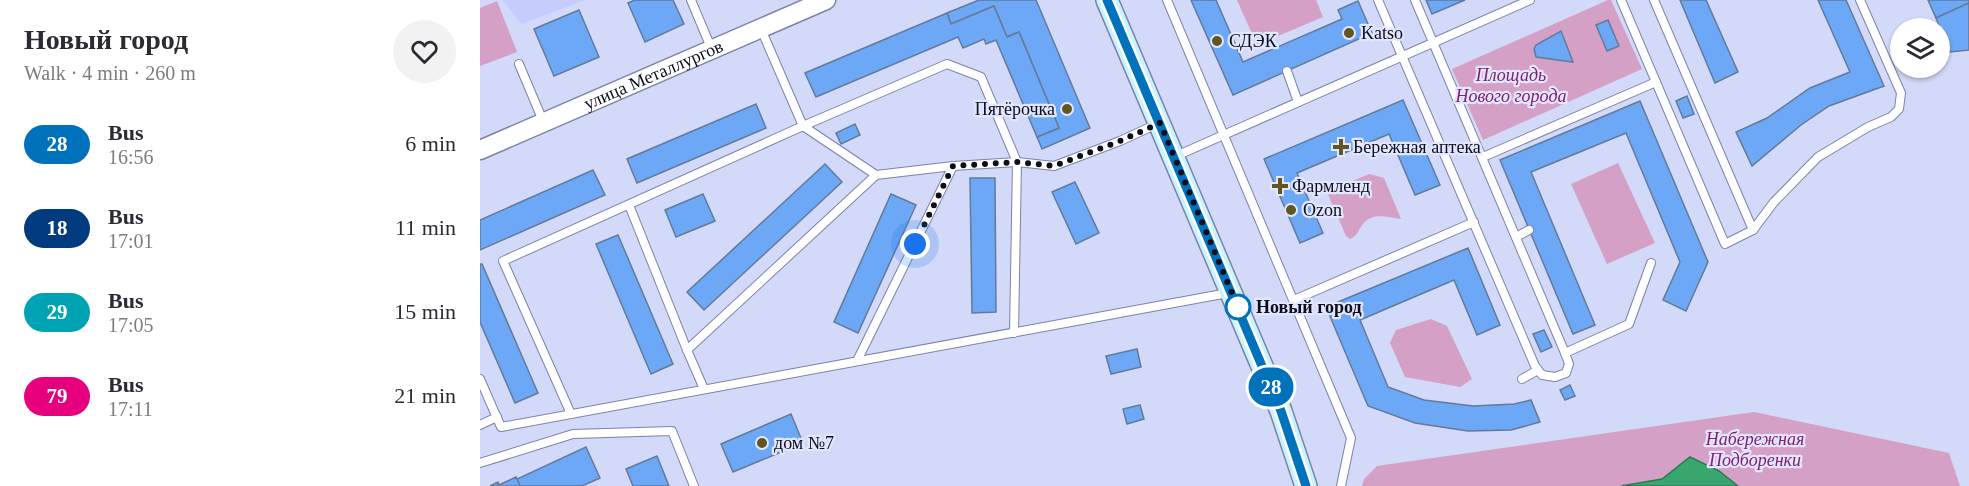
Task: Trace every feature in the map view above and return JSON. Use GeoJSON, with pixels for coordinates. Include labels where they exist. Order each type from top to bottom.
{"type":"FeatureCollection","features":[{"type":"Feature","properties":{"kind":"main road"},"geometry":{"type":"LineString","coordinates":[[1107,0],[1281,411],[1306,486]]}},
{"type":"Feature","properties":{"kind":"street","name":"улица Металлургов"},"geometry":{"type":"LineString","coordinates":[[480,150],[826,0]]}},
{"type":"Feature","properties":{"kind":"lane"},"geometry":{"type":"LineString","coordinates":[[691,0],[712,50]]}},
{"type":"Feature","properties":{"kind":"lane"},"geometry":{"type":"LineString","coordinates":[[1167,0],[1351,438],[1341,486]]}},
{"type":"Feature","properties":{"kind":"lane"},"geometry":{"type":"LineString","coordinates":[[1378,0],[1538,370],[1542,375],[1555,376],[1566,373],[1569,364],[1565,353],[1415,0]]}},
{"type":"Feature","properties":{"kind":"lane"},"geometry":{"type":"LineString","coordinates":[[1174,157],[1530,0]]}},
{"type":"Feature","properties":{"kind":"lane"},"geometry":{"type":"LineString","coordinates":[[1621,0],[1725,244],[1753,230],[1774,202],[1818,157],[1868,127],[1891,117],[1899,109],[1901,93],[1860,0]]}},
{"type":"Feature","properties":{"kind":"lane"},"geometry":{"type":"LineString","coordinates":[[1654,0],[1753,230]]}},
{"type":"Feature","properties":{"kind":"lane"},"geometry":{"type":"LineString","coordinates":[[760,28],[803,126],[876,175]]}},
{"type":"Feature","properties":{"kind":"lane"},"geometry":{"type":"LineString","coordinates":[[519,64],[544,123]]}},
{"type":"Feature","properties":{"kind":"lane"},"geometry":{"type":"LineString","coordinates":[[570,414],[503,261],[947,64],[981,77],[1017,162],[1014,333]]}},
{"type":"Feature","properties":{"kind":"lane"},"geometry":{"type":"LineString","coordinates":[[1287,71],[1299,102]]}},
{"type":"Feature","properties":{"kind":"lane"},"geometry":{"type":"LineString","coordinates":[[1483,157],[1656,82]]}},
{"type":"Feature","properties":{"kind":"lane"},"geometry":{"type":"LineString","coordinates":[[687,350],[876,175],[953,166],[1017,162],[1054,166],[1160,123]]}},
{"type":"Feature","properties":{"kind":"lane"},"geometry":{"type":"LineString","coordinates":[[857,361],[953,166]]}},
{"type":"Feature","properties":{"kind":"lane"},"geometry":{"type":"LineString","coordinates":[[629,205],[704,389]]}},
{"type":"Feature","properties":{"kind":"lane"},"geometry":{"type":"LineString","coordinates":[[1294,300],[1474,222]]}},
{"type":"Feature","properties":{"kind":"lane"},"geometry":{"type":"LineString","coordinates":[[1516,237],[1529,230]]}},
{"type":"Feature","properties":{"kind":"lane"},"geometry":{"type":"LineString","coordinates":[[1565,353],[1629,324],[1651,263]]}},
{"type":"Feature","properties":{"kind":"lane"},"geometry":{"type":"LineString","coordinates":[[480,379],[501,426],[1232,293]]}},
{"type":"Feature","properties":{"kind":"lane"},"geometry":{"type":"LineString","coordinates":[[1522,379],[1538,370]]}},
{"type":"Feature","properties":{"kind":"lane"},"geometry":{"type":"LineString","coordinates":[[480,425],[497,417]]}},
{"type":"Feature","properties":{"kind":"lane"},"geometry":{"type":"LineString","coordinates":[[480,464],[573,434],[672,431],[694,486]]}},
{"type":"Feature","properties":{"kind":"shaded area"},"geometry":{"type":"Polygon","coordinates":[[[502,0],[585,0],[522,24],[502,0]]]}},
{"type":"Feature","properties":{"kind":"shaded area"},"geometry":{"type":"Polygon","coordinates":[[[1690,457],[1719,471],[1738,486],[1621,486],[1662,479],[1690,457]]]}},
{"type":"Feature","properties":{"kind":"green space"},"geometry":{"type":"Polygon","coordinates":[[[1237,0],[1316,0],[1323,17],[1257,45],[1237,0]]]}},
{"type":"Feature","properties":{"kind":"green space","name":"Площадь Нового города"},"geometry":{"type":"Polygon","coordinates":[[[1611,0],[1642,69],[1483,140],[1452,69],[1611,0]]]}},
{"type":"Feature","properties":{"kind":"green space"},"geometry":{"type":"Polygon","coordinates":[[[497,1],[517,52],[480,66],[480,8],[497,1]]]}},
{"type":"Feature","properties":{"kind":"green space"},"geometry":{"type":"Polygon","coordinates":[[[1618,163],[1655,243],[1607,264],[1571,184],[1618,163]]]}},
{"type":"Feature","properties":{"kind":"green space"},"geometry":{"type":"Polygon","coordinates":[[[1369,174],[1384,178],[1401,219],[1380,216],[1371,218],[1350,239],[1346,236],[1327,192],[1369,174]]]}},
{"type":"Feature","properties":{"kind":"green space"},"geometry":{"type":"Polygon","coordinates":[[[1431,319],[1447,326],[1472,379],[1460,387],[1405,377],[1390,343],[1396,330],[1431,319]]]}},
{"type":"Feature","properties":{"kind":"green space","name":"Набережная Подборенки"},"geometry":{"type":"Polygon","coordinates":[[[1754,412],[1949,453],[1960,486],[1738,486],[1719,471],[1690,457],[1662,479],[1621,486],[1362,486],[1364,479],[1377,466],[1754,412]]]}},
{"type":"Feature","properties":{"kind":"building"},"geometry":{"type":"Polygon","coordinates":[[[635,0],[673,0],[684,24],[645,42],[628,3],[635,0]]]}},
{"type":"Feature","properties":{"kind":"building"},"geometry":{"type":"Polygon","coordinates":[[[979,0],[1036,0],[1090,128],[1042,149],[1037,137],[1059,128],[1019,32],[1007,37],[994,6],[951,24],[947,13],[979,0]]]}},
{"type":"Feature","properties":{"kind":"building"},"geometry":{"type":"Polygon","coordinates":[[[1191,0],[1216,0],[1243,62],[1342,19],[1338,10],[1358,1],[1372,33],[1233,95],[1191,0]]]}},
{"type":"Feature","properties":{"kind":"building"},"geometry":{"type":"Polygon","coordinates":[[[1426,0],[1465,0],[1432,14],[1426,0]]]}},
{"type":"Feature","properties":{"kind":"building"},"geometry":{"type":"Polygon","coordinates":[[[1680,0],[1706,0],[1738,72],[1715,83],[1680,0]]]}},
{"type":"Feature","properties":{"kind":"building"},"geometry":{"type":"Polygon","coordinates":[[[1818,0],[1846,0],[1884,86],[1829,106],[1801,125],[1752,166],[1736,132],[1767,118],[1810,88],[1850,72],[1818,0]]]}},
{"type":"Feature","properties":{"kind":"building"},"geometry":{"type":"Polygon","coordinates":[[[1928,0],[1969,0],[1969,3],[1936,18],[1928,0]]]}},
{"type":"Feature","properties":{"kind":"building"},"geometry":{"type":"Polygon","coordinates":[[[1969,3],[1969,50],[1950,52],[1950,18],[1936,18],[1969,3]]]}},
{"type":"Feature","properties":{"kind":"building"},"geometry":{"type":"Polygon","coordinates":[[[994,6],[1007,37],[1019,32],[1059,128],[1037,137],[996,40],[986,44],[984,39],[963,48],[958,37],[816,97],[805,73],[947,13],[951,24],[994,6]]]}},
{"type":"Feature","properties":{"kind":"building"},"geometry":{"type":"Polygon","coordinates":[[[579,10],[599,57],[554,76],[534,29],[579,10]]]}},
{"type":"Feature","properties":{"kind":"building"},"geometry":{"type":"Polygon","coordinates":[[[1608,20],[1619,46],[1607,51],[1596,25],[1608,20]]]}},
{"type":"Feature","properties":{"kind":"building"},"geometry":{"type":"Polygon","coordinates":[[[1561,31],[1573,62],[1536,57],[1534,49],[1536,45],[1561,31]]]}},
{"type":"Feature","properties":{"kind":"building"},"geometry":{"type":"Polygon","coordinates":[[[1687,96],[1694,114],[1683,118],[1676,101],[1687,96]]]}},
{"type":"Feature","properties":{"kind":"building"},"geometry":{"type":"Polygon","coordinates":[[[1403,100],[1440,185],[1415,195],[1389,134],[1297,173],[1323,233],[1300,243],[1264,159],[1403,100]]]}},
{"type":"Feature","properties":{"kind":"building"},"geometry":{"type":"Polygon","coordinates":[[[1640,101],[1708,262],[1686,311],[1663,300],[1680,262],[1626,133],[1531,172],[1595,325],[1573,334],[1500,160],[1640,101]]]}},
{"type":"Feature","properties":{"kind":"building"},"geometry":{"type":"Polygon","coordinates":[[[756,104],[766,128],[637,183],[627,159],[756,104]]]}},
{"type":"Feature","properties":{"kind":"building"},"geometry":{"type":"Polygon","coordinates":[[[855,124],[860,135],[841,144],[836,133],[855,124]]]}},
{"type":"Feature","properties":{"kind":"building"},"geometry":{"type":"Polygon","coordinates":[[[825,164],[842,182],[704,310],[687,292],[825,164]]]}},
{"type":"Feature","properties":{"kind":"building"},"geometry":{"type":"Polygon","coordinates":[[[593,170],[605,195],[480,250],[480,220],[593,170]]]}},
{"type":"Feature","properties":{"kind":"building"},"geometry":{"type":"Polygon","coordinates":[[[970,178],[995,178],[996,312],[972,313],[970,178]]]}},
{"type":"Feature","properties":{"kind":"building"},"geometry":{"type":"Polygon","coordinates":[[[1075,182],[1099,233],[1076,244],[1052,192],[1075,182]]]}},
{"type":"Feature","properties":{"kind":"building"},"geometry":{"type":"Polygon","coordinates":[[[703,194],[715,221],[676,237],[665,210],[703,194]]]}},
{"type":"Feature","properties":{"kind":"building"},"geometry":{"type":"Polygon","coordinates":[[[891,194],[916,205],[858,333],[834,322],[891,194]]]}},
{"type":"Feature","properties":{"kind":"building"},"geometry":{"type":"Polygon","coordinates":[[[618,235],[673,364],[651,374],[596,244],[618,235]]]}},
{"type":"Feature","properties":{"kind":"building"},"geometry":{"type":"Polygon","coordinates":[[[1468,248],[1500,325],[1477,335],[1454,280],[1360,320],[1388,387],[1424,400],[1473,406],[1514,404],[1531,400],[1540,422],[1511,430],[1468,431],[1415,423],[1368,406],[1326,307],[1468,248]]]}},
{"type":"Feature","properties":{"kind":"building"},"geometry":{"type":"Polygon","coordinates":[[[480,264],[482,264],[538,393],[515,403],[480,322],[480,264]]]}},
{"type":"Feature","properties":{"kind":"building"},"geometry":{"type":"Polygon","coordinates":[[[1544,330],[1552,347],[1541,352],[1533,334],[1544,330]]]}},
{"type":"Feature","properties":{"kind":"building"},"geometry":{"type":"Polygon","coordinates":[[[1137,349],[1141,367],[1111,374],[1106,356],[1137,349]]]}},
{"type":"Feature","properties":{"kind":"building"},"geometry":{"type":"Polygon","coordinates":[[[1570,385],[1575,396],[1565,400],[1560,390],[1570,385]]]}},
{"type":"Feature","properties":{"kind":"building"},"geometry":{"type":"Polygon","coordinates":[[[1140,405],[1144,419],[1127,424],[1123,409],[1140,405]]]}},
{"type":"Feature","properties":{"kind":"building","name":"дом №7"},"geometry":{"type":"Polygon","coordinates":[[[791,414],[803,443],[733,472],[721,444],[791,414]]]}},
{"type":"Feature","properties":{"kind":"building"},"geometry":{"type":"Polygon","coordinates":[[[586,447],[600,478],[582,486],[520,486],[517,479],[586,447]]]}},
{"type":"Feature","properties":{"kind":"building"},"geometry":{"type":"Polygon","coordinates":[[[657,456],[669,486],[633,486],[626,469],[657,456]]]}},
{"type":"Feature","properties":{"kind":"building"},"geometry":{"type":"Polygon","coordinates":[[[516,477],[520,486],[490,486],[498,482],[499,485],[516,477]]]}},
{"type":"Feature","properties":{"kind":"bus line","name":"28"},"geometry":{"type":"LineString","coordinates":[[1107,0],[1281,411],[1306,486]]}},
{"type":"Feature","properties":{"kind":"place","name":"Katso"},"geometry":{"type":"Point","coordinates":[1349,33]}},
{"type":"Feature","properties":{"kind":"place","name":"СДЭК"},"geometry":{"type":"Point","coordinates":[1217,41]}},
{"type":"Feature","properties":{"kind":"place","name":"Пятёрочка"},"geometry":{"type":"Point","coordinates":[1067,109]}},
{"type":"Feature","properties":{"kind":"place","name":"Бережная аптека"},"geometry":{"type":"Point","coordinates":[1341,147]}},
{"type":"Feature","properties":{"kind":"place","name":"Фармленд"},"geometry":{"type":"Point","coordinates":[1280,186]}},
{"type":"Feature","properties":{"kind":"place","name":"Ozon"},"geometry":{"type":"Point","coordinates":[1291,210]}},
{"type":"Feature","properties":{"kind":"place","name":"Новый город"},"geometry":{"type":"Point","coordinates":[1238,307]}},
{"type":"Feature","properties":{"kind":"place","name":"дом №7"},"geometry":{"type":"Point","coordinates":[762,443]}},
{"type":"Feature","properties":{"kind":"route"},"geometry":{"type":"LineString","coordinates":[[915,244],[953,166],[1017,162],[1054,166],[1160,123],[1240,312],[1238,307]]}}]}
